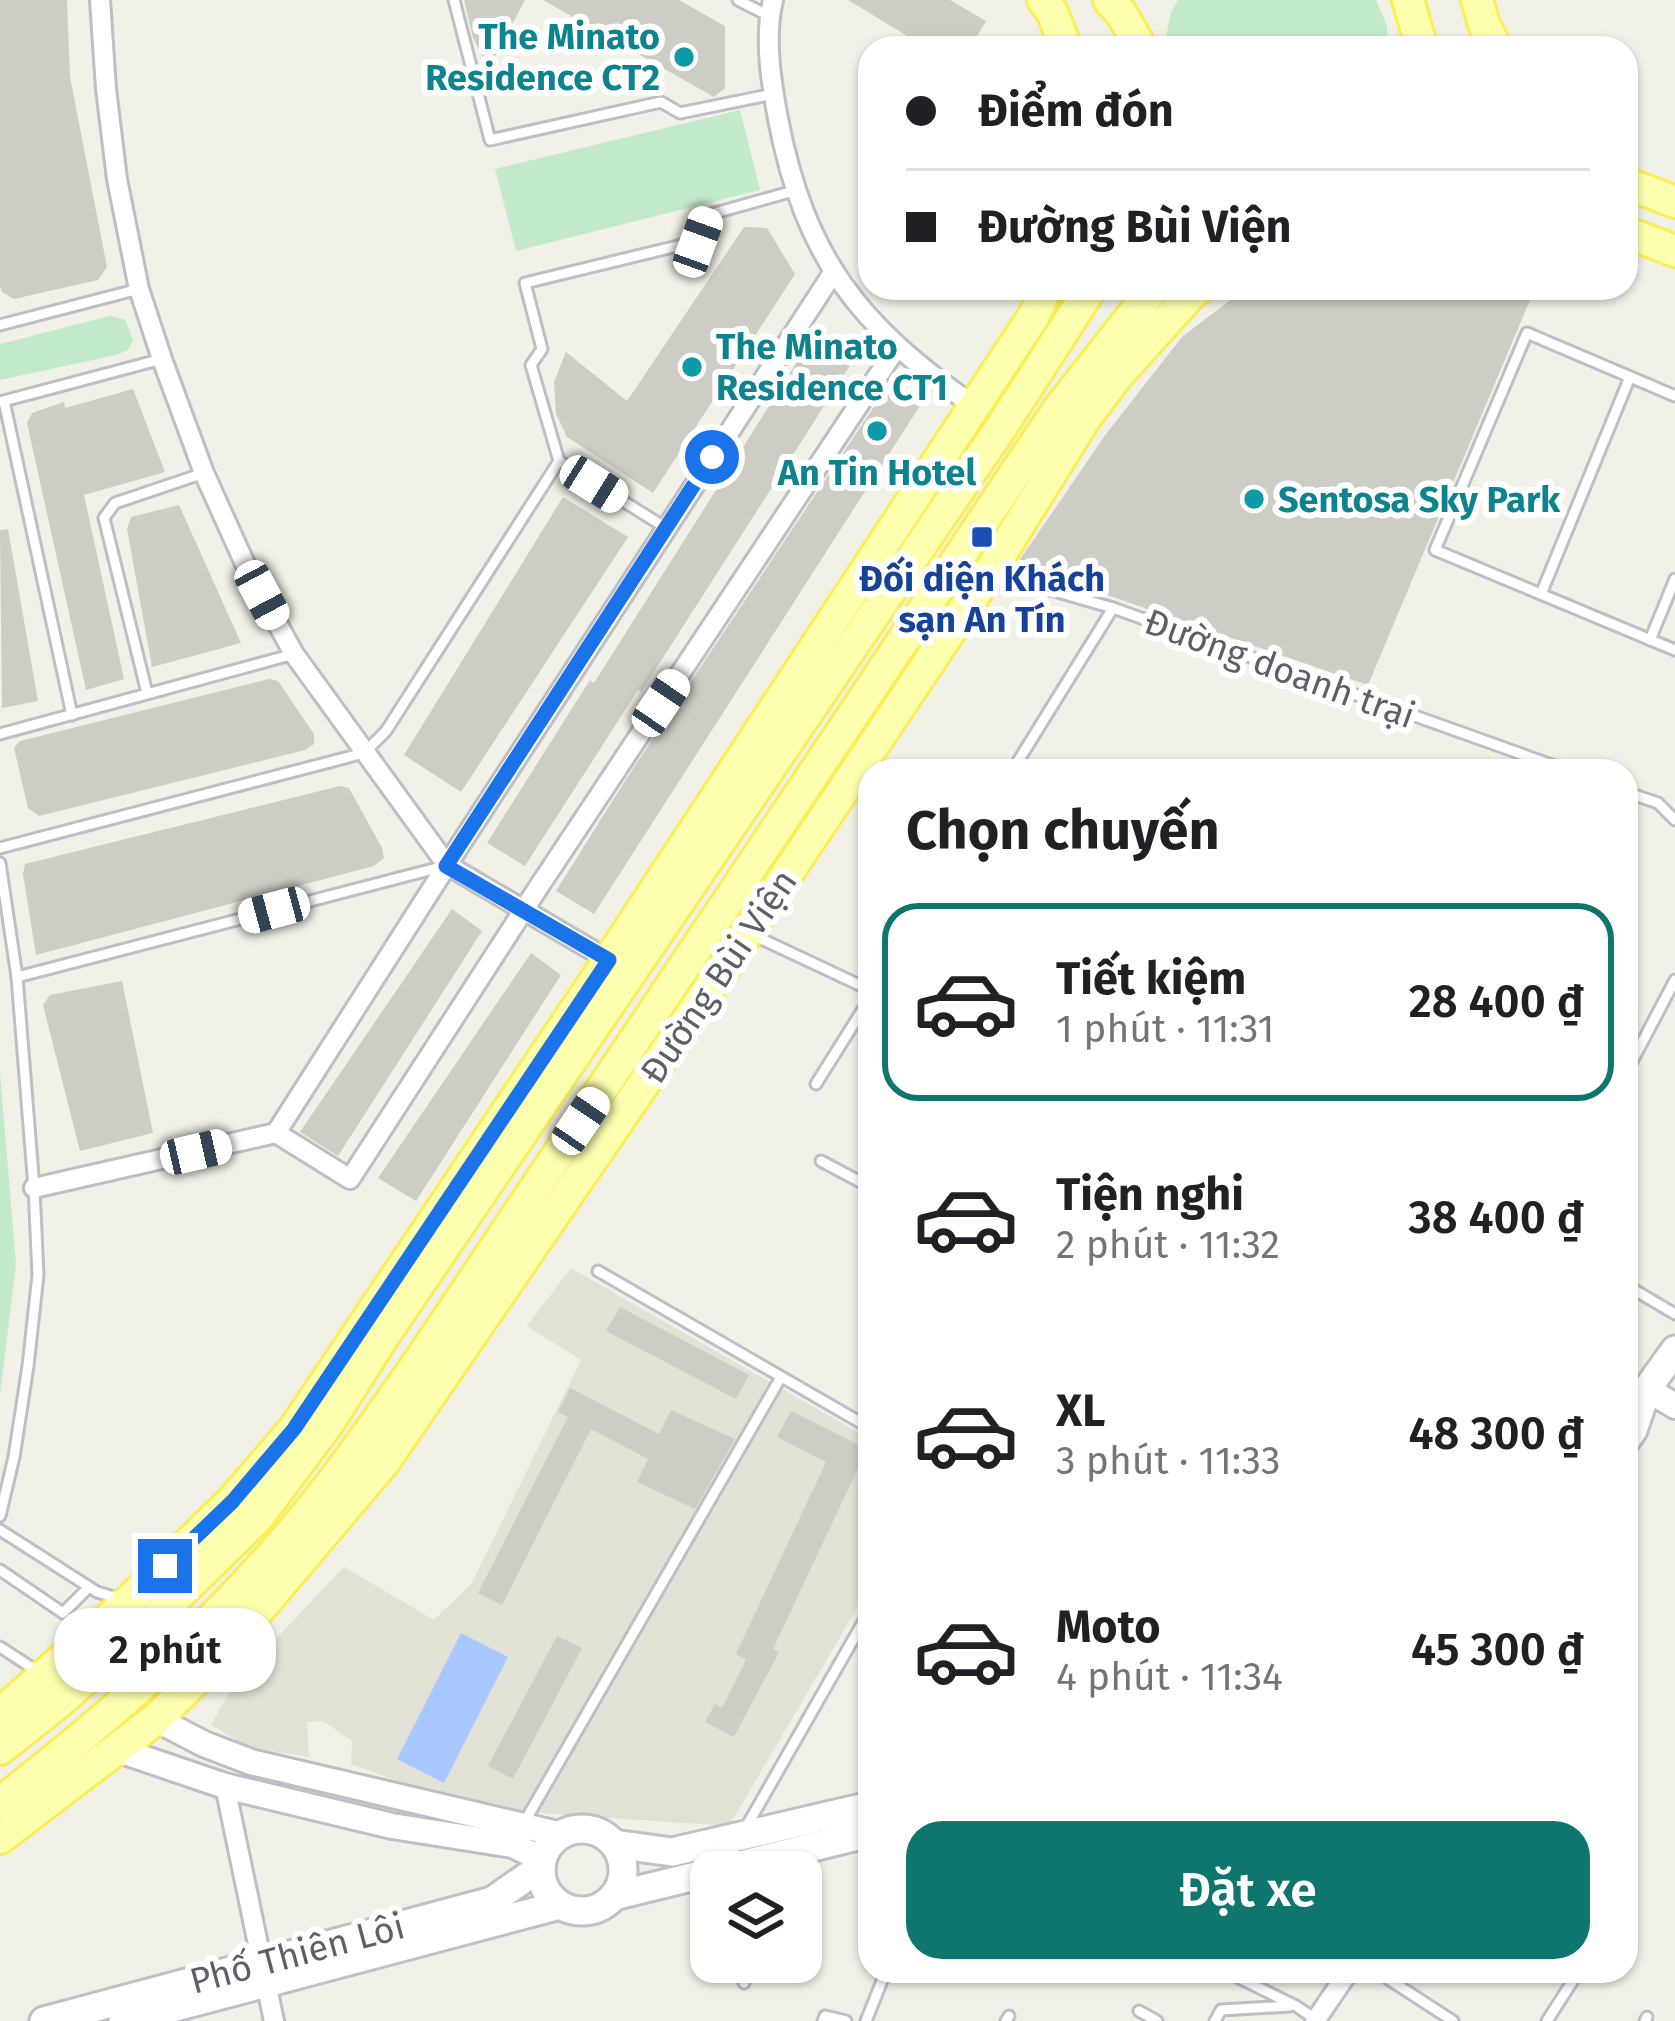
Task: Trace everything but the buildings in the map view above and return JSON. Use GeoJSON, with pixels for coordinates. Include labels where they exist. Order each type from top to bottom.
{"type":"FeatureCollection","features":[{"type":"Feature","properties":{"kind":"main road"},"geometry":{"type":"LineString","coordinates":[[1043,0],[1061,36]]}},
{"type":"Feature","properties":{"kind":"main road"},"geometry":{"type":"LineString","coordinates":[[1109,0],[1134,36]]}},
{"type":"Feature","properties":{"kind":"main road"},"geometry":{"type":"LineString","coordinates":[[1140,36],[1149,0]]}},
{"type":"Feature","properties":{"kind":"main road"},"geometry":{"type":"LineString","coordinates":[[1408,0],[1419,36]]}},
{"type":"Feature","properties":{"kind":"main road"},"geometry":{"type":"LineString","coordinates":[[1477,0],[1491,36]]}},
{"type":"Feature","properties":{"kind":"main road"},"geometry":{"type":"LineString","coordinates":[[1638,187],[1675,202]]}},
{"type":"Feature","properties":{"kind":"main road"},"geometry":{"type":"LineString","coordinates":[[1638,237],[1675,251]]}},
{"type":"Feature","properties":{"kind":"main road","name":"Đường Bùi Viện"},"geometry":{"type":"LineString","coordinates":[[0,1714],[259,1517],[385,1334],[1041,300]]}},
{"type":"Feature","properties":{"kind":"main road","name":"Đường Bùi Viện"},"geometry":{"type":"LineString","coordinates":[[0,1749],[146,1606],[294,1429],[1004,423],[1083,300]]}},
{"type":"Feature","properties":{"kind":"main road","name":"Đường Bùi Viện"},"geometry":{"type":"LineString","coordinates":[[0,1803],[95,1728],[188,1643],[285,1541],[361,1444],[1146,300]]}},
{"type":"Feature","properties":{"kind":"main road","name":"Đường Bùi Viện"},"geometry":{"type":"LineString","coordinates":[[864,759],[988,573],[1070,416],[1188,300]]}},
{"type":"Feature","properties":{"kind":"main road"},"geometry":{"type":"LineString","coordinates":[[974,406],[1004,423]]}},
{"type":"Feature","properties":{"kind":"main road","name":"Đường Bùi Viện"},"geometry":{"type":"LineString","coordinates":[[0,1838],[156,1719],[218,1658],[383,1462],[858,767]]}},
{"type":"Feature","properties":{"kind":"main road"},"geometry":{"type":"LineString","coordinates":[[385,1334],[422,1357]]}},
{"type":"Feature","properties":{"kind":"main road"},"geometry":{"type":"LineString","coordinates":[[1638,1389],[1675,1350]]}},
{"type":"Feature","properties":{"kind":"main road"},"geometry":{"type":"LineString","coordinates":[[760,1851],[858,1811]]}},
{"type":"Feature","properties":{"kind":"main road"},"geometry":{"type":"LineString","coordinates":[[614,1896],[623,1870],[614,1844],[590,1830],[562,1834],[554,1841],[542,1863],[545,1888],[571,1910],[595,1909],[614,1896],[690,1873]]}},
{"type":"Feature","properties":{"kind":"main road"},"geometry":{"type":"LineString","coordinates":[[775,1851],[858,1835]]}},
{"type":"Feature","properties":{"kind":"main road"},"geometry":{"type":"LineString","coordinates":[[614,1844],[690,1853]]}},
{"type":"Feature","properties":{"kind":"main road","name":"Phố Thiên Lôi"},"geometry":{"type":"LineString","coordinates":[[492,1912],[542,1863]]}},
{"type":"Feature","properties":{"kind":"main road","name":"Phố Thiên Lôi"},"geometry":{"type":"LineString","coordinates":[[44,2021],[265,1973],[492,1912],[560,1905]]}},
{"type":"Feature","properties":{"kind":"main road","name":"Phố Thiên Lôi"},"geometry":{"type":"LineString","coordinates":[[122,2021],[265,1973]]}},
{"type":"Feature","properties":{"kind":"street"},"geometry":{"type":"LineString","coordinates":[[100,0],[117,179],[139,290],[204,473],[246,566],[294,654],[446,866],[619,966]]}},
{"type":"Feature","properties":{"kind":"street"},"geometry":{"type":"LineString","coordinates":[[771,8],[773,94],[787,162],[832,273],[870,322],[974,406]]}},
{"type":"Feature","properties":{"kind":"street"},"geometry":{"type":"LineString","coordinates":[[276,1133],[832,273]]}},
{"type":"Feature","properties":{"kind":"street"},"geometry":{"type":"LineString","coordinates":[[34,1188],[276,1133],[350,1179],[897,347]]}},
{"type":"Feature","properties":{"kind":"street"},"geometry":{"type":"LineString","coordinates":[[1638,1392],[1675,1406]]}},
{"type":"Feature","properties":{"kind":"street"},"geometry":{"type":"LineString","coordinates":[[156,1719],[251,1762],[562,1834]]}},
{"type":"Feature","properties":{"kind":"street"},"geometry":{"type":"LineString","coordinates":[[116,1749],[225,1786],[392,1826],[513,1845],[542,1863]]}},
{"type":"Feature","properties":{"kind":"street"},"geometry":{"type":"LineString","coordinates":[[225,1786],[274,2021]]}},
{"type":"Feature","properties":{"kind":"street"},"geometry":{"type":"LineString","coordinates":[[1315,2020],[1340,1983]]}},
{"type":"Feature","properties":{"kind":"lane"},"geometry":{"type":"LineString","coordinates":[[454,0],[490,140],[661,101],[680,113],[773,94]]}},
{"type":"Feature","properties":{"kind":"lane"},"geometry":{"type":"LineString","coordinates":[[739,0],[771,8]]}},
{"type":"Feature","properties":{"kind":"lane"},"geometry":{"type":"LineString","coordinates":[[666,529],[559,461],[531,365],[542,349],[525,283],[698,242],[708,215],[796,190]]}},
{"type":"Feature","properties":{"kind":"lane"},"geometry":{"type":"LineString","coordinates":[[0,325],[139,290]]}},
{"type":"Feature","properties":{"kind":"lane"},"geometry":{"type":"LineString","coordinates":[[1675,396],[1527,333],[1435,550],[1675,650]]}},
{"type":"Feature","properties":{"kind":"lane"},"geometry":{"type":"LineString","coordinates":[[72,715],[2,402],[162,359]]}},
{"type":"Feature","properties":{"kind":"lane"},"geometry":{"type":"LineString","coordinates":[[1540,594],[1630,377]]}},
{"type":"Feature","properties":{"kind":"lane"},"geometry":{"type":"LineString","coordinates":[[0,848],[364,753],[386,731],[559,461]]}},
{"type":"Feature","properties":{"kind":"lane"},"geometry":{"type":"LineString","coordinates":[[147,692],[104,518],[115,503],[204,473]]}},
{"type":"Feature","properties":{"kind":"lane","name":"Đường doanh trại"},"geometry":{"type":"LineString","coordinates":[[988,573],[1113,608],[1535,759]]}},
{"type":"Feature","properties":{"kind":"lane"},"geometry":{"type":"LineString","coordinates":[[1650,640],[1675,579]]}},
{"type":"Feature","properties":{"kind":"lane"},"geometry":{"type":"LineString","coordinates":[[1019,759],[1113,608]]}},
{"type":"Feature","properties":{"kind":"lane"},"geometry":{"type":"LineString","coordinates":[[0,734],[294,654]]}},
{"type":"Feature","properties":{"kind":"lane"},"geometry":{"type":"LineString","coordinates":[[1638,796],[1658,803],[1675,820]]}},
{"type":"Feature","properties":{"kind":"lane"},"geometry":{"type":"LineString","coordinates":[[0,863],[16,977],[38,1275],[14,1457],[0,1516]]}},
{"type":"Feature","properties":{"kind":"lane"},"geometry":{"type":"LineString","coordinates":[[16,977],[446,866]]}},
{"type":"Feature","properties":{"kind":"lane"},"geometry":{"type":"LineString","coordinates":[[748,932],[858,988]]}},
{"type":"Feature","properties":{"kind":"lane"},"geometry":{"type":"LineString","coordinates":[[1638,1049],[1675,980]]}},
{"type":"Feature","properties":{"kind":"lane"},"geometry":{"type":"LineString","coordinates":[[816,1084],[858,1014]]}},
{"type":"Feature","properties":{"kind":"lane"},"geometry":{"type":"LineString","coordinates":[[821,1161],[858,1181]]}},
{"type":"Feature","properties":{"kind":"lane"},"geometry":{"type":"LineString","coordinates":[[598,1271],[858,1421]]}},
{"type":"Feature","properties":{"kind":"lane"},"geometry":{"type":"LineString","coordinates":[[1638,1293],[1675,1314]]}},
{"type":"Feature","properties":{"kind":"lane"},"geometry":{"type":"LineString","coordinates":[[522,1826],[782,1377]]}},
{"type":"Feature","properties":{"kind":"lane"},"geometry":{"type":"LineString","coordinates":[[0,1530],[89,1587],[146,1606]]}},
{"type":"Feature","properties":{"kind":"lane"},"geometry":{"type":"LineString","coordinates":[[0,1570],[63,1613],[89,1587]]}},
{"type":"Feature","properties":{"kind":"lane"},"geometry":{"type":"LineString","coordinates":[[750,1851],[858,1634]]}},
{"type":"Feature","properties":{"kind":"lane"},"geometry":{"type":"LineString","coordinates":[[2,1652],[45,1676]]}},
{"type":"Feature","properties":{"kind":"lane"},"geometry":{"type":"LineString","coordinates":[[881,1983],[868,2017],[886,2021]]}},
{"type":"Feature","properties":{"kind":"lane"},"geometry":{"type":"LineString","coordinates":[[1249,1983],[1315,2020]]}},
{"type":"Feature","properties":{"kind":"lane"},"geometry":{"type":"LineString","coordinates":[[1394,1983],[1453,2021]]}},
{"type":"Feature","properties":{"kind":"lane"},"geometry":{"type":"LineString","coordinates":[[1547,2021],[1571,1983]]}},
{"type":"Feature","properties":{"kind":"lane"},"geometry":{"type":"LineString","coordinates":[[1216,2021],[1221,2010],[1296,2006]]}},
{"type":"Feature","properties":{"kind":"lane"},"geometry":{"type":"LineString","coordinates":[[1138,2011],[1157,2021]]}},
{"type":"Feature","properties":{"kind":"lane"},"geometry":{"type":"LineString","coordinates":[[823,2021],[825,2015],[846,2021]]}},
{"type":"Feature","properties":{"kind":"shaded area"},"geometry":{"type":"Polygon","coordinates":[[[571,1268],[858,1432],[858,1606],[729,1826],[535,1813],[430,1793],[351,1764],[352,1741],[323,1721],[307,1722],[309,1757],[248,1747],[211,1725],[236,1681],[344,1567],[434,1620],[472,1583],[581,1360],[527,1326],[571,1268]]]}},
{"type":"Feature","properties":{"kind":"green space"},"geometry":{"type":"Polygon","coordinates":[[[1178,0],[1376,0],[1387,36],[1166,36],[1178,0]]]}},
{"type":"Feature","properties":{"kind":"green space"},"geometry":{"type":"Polygon","coordinates":[[[740,110],[760,190],[516,251],[495,169],[740,110]]]}},
{"type":"Feature","properties":{"kind":"green space"},"geometry":{"type":"Polygon","coordinates":[[[110,316],[125,320],[133,340],[128,350],[0,380],[0,344],[110,316]]]}},
{"type":"Feature","properties":{"kind":"green space"},"geometry":{"type":"Polygon","coordinates":[[[0,1073],[16,1264],[0,1395],[0,1073]]]}},
{"type":"Feature","properties":{"kind":"water"},"geometry":{"type":"Polygon","coordinates":[[[461,1633],[508,1657],[444,1783],[397,1759],[461,1633]]]}},
{"type":"Feature","properties":{"kind":"place","name":"The Minato Residence CT2"},"geometry":{"type":"Point","coordinates":[684,57]}},
{"type":"Feature","properties":{"kind":"place","name":"The Minato Residence CT1"},"geometry":{"type":"Point","coordinates":[692,367]}},
{"type":"Feature","properties":{"kind":"place","name":"An Tin Hotel"},"geometry":{"type":"Point","coordinates":[877,431]}},
{"type":"Feature","properties":{"kind":"place","name":"Sentosa Sky Park"},"geometry":{"type":"Point","coordinates":[1254,499]}},
{"type":"Feature","properties":{"kind":"place","name":"Đối diện Khách sạn An Tín"},"geometry":{"type":"Point","coordinates":[982,537]}},
{"type":"Feature","properties":{"kind":"route"},"geometry":{"type":"LineString","coordinates":[[165,1566],[232,1502],[294,1429],[609,960],[446,866],[712,457]]}}]}
